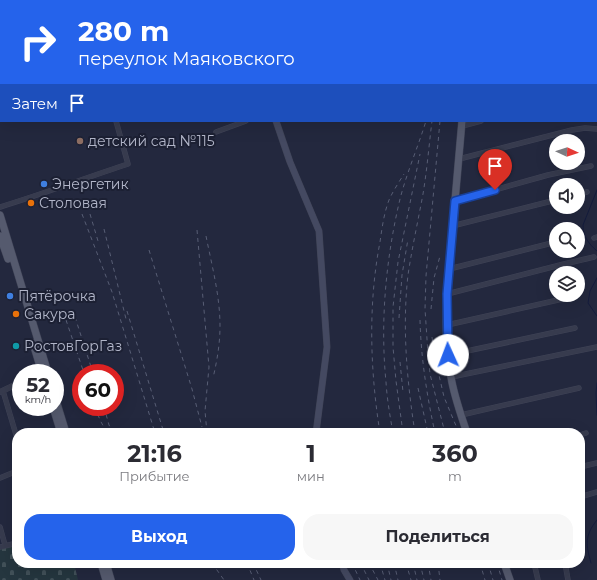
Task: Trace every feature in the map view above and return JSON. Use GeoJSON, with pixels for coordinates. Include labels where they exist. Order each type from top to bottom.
{"type":"FeatureCollection","features":[{"type":"Feature","properties":{"kind":"main road"},"geometry":{"type":"LineString","coordinates":[[276,122],[290,162],[319,231],[327,348],[317,428]]}},
{"type":"Feature","properties":{"kind":"main road"},"geometry":{"type":"LineString","coordinates":[[462,124],[452,226],[447,294],[447,325],[448,355],[451,377],[465,428]]}},
{"type":"Feature","properties":{"kind":"main road"},"geometry":{"type":"LineString","coordinates":[[0,215],[42,364]]}},
{"type":"Feature","properties":{"kind":"main road"},"geometry":{"type":"LineString","coordinates":[[0,236],[41,364]]}},
{"type":"Feature","properties":{"kind":"main road"},"geometry":{"type":"LineString","coordinates":[[56,416],[59,428]]}},
{"type":"Feature","properties":{"kind":"main road"},"geometry":{"type":"LineString","coordinates":[[61,416],[64,428]]}},
{"type":"Feature","properties":{"kind":"main road"},"geometry":{"type":"LineString","coordinates":[[102,568],[106,580]]}},
{"type":"Feature","properties":{"kind":"main road"},"geometry":{"type":"LineString","coordinates":[[107,568],[111,580]]}},
{"type":"Feature","properties":{"kind":"main road"},"geometry":{"type":"LineString","coordinates":[[343,568],[350,580]]}},
{"type":"Feature","properties":{"kind":"main road"},"geometry":{"type":"LineString","coordinates":[[506,568],[510,580]]}},
{"type":"Feature","properties":{"kind":"street"},"geometry":{"type":"LineString","coordinates":[[0,207],[22,201],[128,164],[116,122]]}},
{"type":"Feature","properties":{"kind":"street"},"geometry":{"type":"LineString","coordinates":[[216,132],[243,122]]}},
{"type":"Feature","properties":{"kind":"street"},"geometry":{"type":"LineString","coordinates":[[462,124],[475,122]]}},
{"type":"Feature","properties":{"kind":"street"},"geometry":{"type":"LineString","coordinates":[[459,160],[572,130],[585,128],[597,129]]}},
{"type":"Feature","properties":{"kind":"street"},"geometry":{"type":"LineString","coordinates":[[455,201],[548,175],[591,166]]}},
{"type":"Feature","properties":{"kind":"street"},"geometry":{"type":"LineString","coordinates":[[452,226],[549,202]]}},
{"type":"Feature","properties":{"kind":"street"},"geometry":{"type":"LineString","coordinates":[[449,269],[549,244]]}},
{"type":"Feature","properties":{"kind":"street"},"geometry":{"type":"LineString","coordinates":[[447,294],[594,257]]}},
{"type":"Feature","properties":{"kind":"street"},"geometry":{"type":"LineString","coordinates":[[447,325],[549,302]]}},
{"type":"Feature","properties":{"kind":"street"},"geometry":{"type":"LineString","coordinates":[[448,355],[575,328]]}},
{"type":"Feature","properties":{"kind":"street"},"geometry":{"type":"LineString","coordinates":[[451,377],[597,346]]}},
{"type":"Feature","properties":{"kind":"street"},"geometry":{"type":"LineString","coordinates":[[12,386],[1,392],[14,428]]}},
{"type":"Feature","properties":{"kind":"street"},"geometry":{"type":"LineString","coordinates":[[461,415],[579,388]]}},
{"type":"Feature","properties":{"kind":"street"},"geometry":{"type":"LineString","coordinates":[[585,466],[597,463]]}},
{"type":"Feature","properties":{"kind":"street"},"geometry":{"type":"LineString","coordinates":[[0,478],[12,473]]}},
{"type":"Feature","properties":{"kind":"street"},"geometry":{"type":"LineString","coordinates":[[585,495],[597,492]]}},
{"type":"Feature","properties":{"kind":"street"},"geometry":{"type":"LineString","coordinates":[[0,527],[6,545]]}},
{"type":"Feature","properties":{"kind":"street"},"geometry":{"type":"LineString","coordinates":[[0,547],[12,544]]}},
{"type":"Feature","properties":{"kind":"street"},"geometry":{"type":"LineString","coordinates":[[535,568],[538,580]]}},
{"type":"Feature","properties":{"kind":"street"},"geometry":{"type":"LineString","coordinates":[[566,568],[568,580]]}},
{"type":"Feature","properties":{"kind":"green space"},"geometry":{"type":"Polygon","coordinates":[[[12,546],[12,568],[75,568],[78,580],[0,580],[0,549],[12,546]]]}},
{"type":"Feature","properties":{"kind":"waterway"},"geometry":{"type":"LineString","coordinates":[[597,190],[583,225],[587,240],[597,251]]}},
{"type":"Feature","properties":{"kind":"waterway"},"geometry":{"type":"LineString","coordinates":[[597,278],[590,291],[588,303],[597,316]]}},
{"type":"Feature","properties":{"kind":"waterway"},"geometry":{"type":"LineString","coordinates":[[597,383],[597,415]]}},
{"type":"Feature","properties":{"kind":"waterway"},"geometry":{"type":"LineString","coordinates":[[591,563],[587,541],[590,531],[597,520]]}},
{"type":"Feature","properties":{"kind":"railway"},"geometry":{"type":"LineString","coordinates":[[392,428],[387,395],[384,359],[384,313],[388,267],[400,199],[426,122]]}},
{"type":"Feature","properties":{"kind":"railway"},"geometry":{"type":"LineString","coordinates":[[414,428],[406,354],[406,295],[408,275],[424,185],[432,122]]}},
{"type":"Feature","properties":{"kind":"railway"},"geometry":{"type":"LineString","coordinates":[[440,122],[426,276],[425,309],[430,374],[444,428]]}},
{"type":"Feature","properties":{"kind":"railway"},"geometry":{"type":"LineString","coordinates":[[402,428],[393,347],[393,307],[398,262],[420,154]]}},
{"type":"Feature","properties":{"kind":"railway"},"geometry":{"type":"LineString","coordinates":[[379,428],[372,361],[372,313],[376,265],[382,226],[389,200],[404,174]]}},
{"type":"Feature","properties":{"kind":"railway"},"geometry":{"type":"LineString","coordinates":[[82,214],[112,292],[153,428]]}},
{"type":"Feature","properties":{"kind":"railway"},"geometry":{"type":"LineString","coordinates":[[90,214],[98,241]]}},
{"type":"Feature","properties":{"kind":"railway"},"geometry":{"type":"LineString","coordinates":[[104,229],[126,319]]}},
{"type":"Feature","properties":{"kind":"railway"},"geometry":{"type":"LineString","coordinates":[[197,230],[209,367],[205,411],[207,428]]}},
{"type":"Feature","properties":{"kind":"railway"},"geometry":{"type":"LineString","coordinates":[[206,236],[220,315],[219,346],[213,378]]}},
{"type":"Feature","properties":{"kind":"railway"},"geometry":{"type":"LineString","coordinates":[[399,318],[402,275],[408,239]]}},
{"type":"Feature","properties":{"kind":"railway"},"geometry":{"type":"LineString","coordinates":[[149,250],[192,389],[202,427]]}},
{"type":"Feature","properties":{"kind":"railway"},"geometry":{"type":"LineString","coordinates":[[431,309],[434,278],[440,256]]}},
{"type":"Feature","properties":{"kind":"railway"},"geometry":{"type":"LineString","coordinates":[[127,311],[162,428]]}},
{"type":"Feature","properties":{"kind":"railway"},"geometry":{"type":"LineString","coordinates":[[75,317],[90,364]]}},
{"type":"Feature","properties":{"kind":"railway"},"geometry":{"type":"LineString","coordinates":[[66,320],[81,364]]}},
{"type":"Feature","properties":{"kind":"railway"},"geometry":{"type":"LineString","coordinates":[[420,320],[425,377],[434,428]]}},
{"type":"Feature","properties":{"kind":"railway"},"geometry":{"type":"LineString","coordinates":[[432,337],[444,397],[457,428]]}},
{"type":"Feature","properties":{"kind":"railway"},"geometry":{"type":"LineString","coordinates":[[400,362],[403,392]]}},
{"type":"Feature","properties":{"kind":"railway"},"geometry":{"type":"LineString","coordinates":[[418,388],[427,428]]}},
{"type":"Feature","properties":{"kind":"railway"},"geometry":{"type":"LineString","coordinates":[[98,416],[104,428]]}},
{"type":"Feature","properties":{"kind":"railway"},"geometry":{"type":"LineString","coordinates":[[106,416],[110,428]]}},
{"type":"Feature","properties":{"kind":"railway"},"geometry":{"type":"LineString","coordinates":[[216,568],[224,580]]}},
{"type":"Feature","properties":{"kind":"railway"},"geometry":{"type":"LineString","coordinates":[[249,568],[254,580]]}},
{"type":"Feature","properties":{"kind":"railway"},"geometry":{"type":"LineString","coordinates":[[255,568],[261,580]]}},
{"type":"Feature","properties":{"kind":"railway"},"geometry":{"type":"LineString","coordinates":[[354,568],[360,580]]}},
{"type":"Feature","properties":{"kind":"railway"},"geometry":{"type":"LineString","coordinates":[[363,568],[369,580]]}},
{"type":"Feature","properties":{"kind":"railway"},"geometry":{"type":"LineString","coordinates":[[372,568],[378,580]]}},
{"type":"Feature","properties":{"kind":"railway"},"geometry":{"type":"LineString","coordinates":[[381,568],[385,580]]}},
{"type":"Feature","properties":{"kind":"railway"},"geometry":{"type":"LineString","coordinates":[[388,568],[391,580]]}},
{"type":"Feature","properties":{"kind":"railway"},"geometry":{"type":"LineString","coordinates":[[395,568],[398,580]]}},
{"type":"Feature","properties":{"kind":"railway"},"geometry":{"type":"LineString","coordinates":[[407,568],[411,580]]}},
{"type":"Feature","properties":{"kind":"railway"},"geometry":{"type":"LineString","coordinates":[[414,568],[417,580]]}},
{"type":"Feature","properties":{"kind":"railway"},"geometry":{"type":"LineString","coordinates":[[421,568],[424,580]]}},
{"type":"Feature","properties":{"kind":"railway"},"geometry":{"type":"LineString","coordinates":[[429,568],[431,580]]}},
{"type":"Feature","properties":{"kind":"railway"},"geometry":{"type":"LineString","coordinates":[[439,568],[440,580]]}},
{"type":"Feature","properties":{"kind":"railway"},"geometry":{"type":"LineString","coordinates":[[481,568],[485,580]]}},
{"type":"Feature","properties":{"kind":"railway"},"geometry":{"type":"LineString","coordinates":[[489,568],[493,580]]}},
{"type":"Feature","properties":{"kind":"railway"},"geometry":{"type":"LineString","coordinates":[[498,568],[502,580]]}},
{"type":"Feature","properties":{"kind":"place","name":"детский сад №115"},"geometry":{"type":"Point","coordinates":[80,141]}},
{"type":"Feature","properties":{"kind":"place","name":"Энергетик"},"geometry":{"type":"Point","coordinates":[44,184]}},
{"type":"Feature","properties":{"kind":"place","name":"Столовая"},"geometry":{"type":"Point","coordinates":[31,203]}},
{"type":"Feature","properties":{"kind":"place","name":"Пятёрочка"},"geometry":{"type":"Point","coordinates":[10,296]}},
{"type":"Feature","properties":{"kind":"place","name":"Сакура"},"geometry":{"type":"Point","coordinates":[16,314]}},
{"type":"Feature","properties":{"kind":"place","name":"РостовГорГаз"},"geometry":{"type":"Point","coordinates":[16,346]}},
{"type":"Feature","properties":{"kind":"route"},"geometry":{"type":"LineString","coordinates":[[448,355],[447,294],[455,201],[495,190]]}}]}
